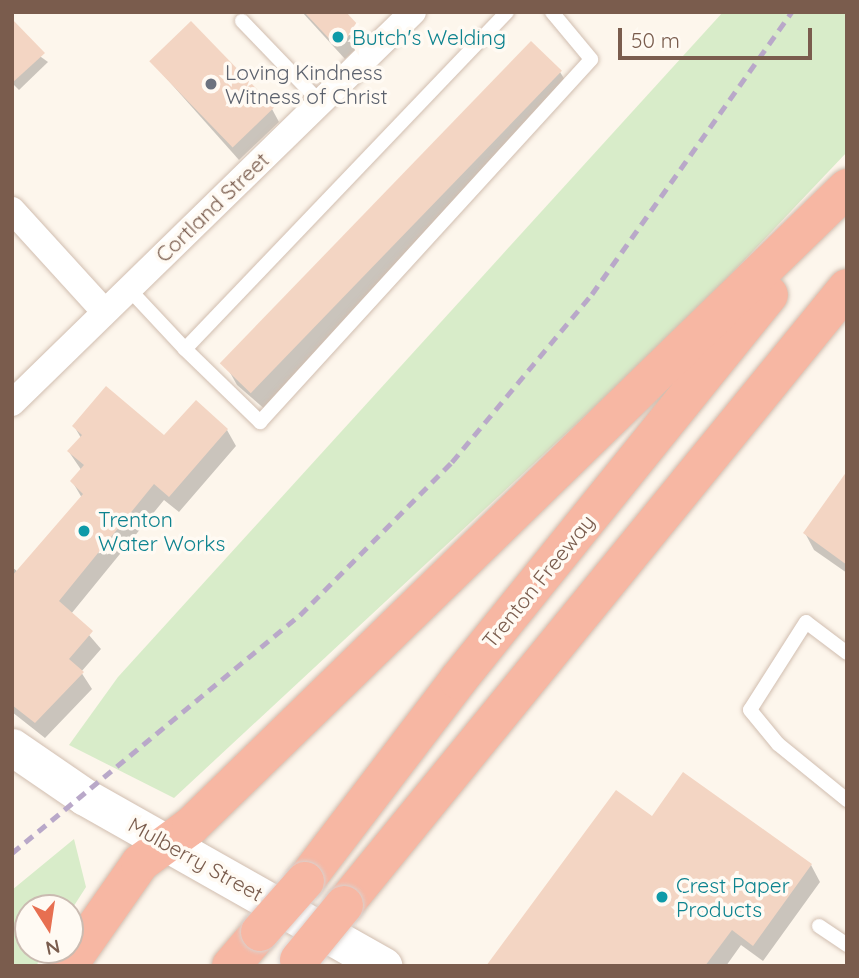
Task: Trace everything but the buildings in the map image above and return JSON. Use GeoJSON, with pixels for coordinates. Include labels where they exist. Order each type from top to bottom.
{"type":"FeatureCollection","features":[{"type":"Feature","properties":{"kind":"highway"},"geometry":{"type":"LineString","coordinates":[[68,966],[140,863],[167,844],[675,361],[847,188]]}},
{"type":"Feature","properties":{"kind":"highway","name":"Trenton Freeway"},"geometry":{"type":"LineString","coordinates":[[231,966],[304,881],[458,680],[847,197]]}},
{"type":"Feature","properties":{"kind":"highway"},"geometry":{"type":"LineString","coordinates":[[297,963],[847,288]]}},
{"type":"Feature","properties":{"kind":"street","name":"Cortland Street"},"geometry":{"type":"LineString","coordinates":[[12,403],[413,12]]}},
{"type":"Feature","properties":{"kind":"street"},"geometry":{"type":"LineString","coordinates":[[12,210],[104,311]]}},
{"type":"Feature","properties":{"kind":"street","name":"Mulberry Street"},"geometry":{"type":"LineString","coordinates":[[12,747],[167,844],[384,966]]}},
{"type":"Feature","properties":{"kind":"lane"},"geometry":{"type":"LineString","coordinates":[[185,349],[508,12]]}},
{"type":"Feature","properties":{"kind":"lane"},"geometry":{"type":"LineString","coordinates":[[128,288],[185,349],[260,422],[591,59],[552,12]]}},
{"type":"Feature","properties":{"kind":"lane"},"geometry":{"type":"LineString","coordinates":[[242,21],[320,102]]}},
{"type":"Feature","properties":{"kind":"lane"},"geometry":{"type":"LineString","coordinates":[[847,653],[806,622],[750,710],[778,744],[847,800]]}},
{"type":"Feature","properties":{"kind":"lane"},"geometry":{"type":"LineString","coordinates":[[819,926],[847,945]]}},
{"type":"Feature","properties":{"kind":"green space"},"geometry":{"type":"Polygon","coordinates":[[[723,12],[847,12],[847,152],[683,325],[174,798],[69,745],[118,677],[723,12]]]}},
{"type":"Feature","properties":{"kind":"green space"},"geometry":{"type":"Polygon","coordinates":[[[74,839],[86,887],[82,894],[14,894],[14,964],[37,964],[36,966],[12,966],[12,890],[74,839]]]}},
{"type":"Feature","properties":{"kind":"railway"},"geometry":{"type":"LineString","coordinates":[[12,853],[300,615],[452,462],[592,294],[792,12]]}},
{"type":"Feature","properties":{"kind":"place","name":"Butch's Welding"},"geometry":{"type":"Point","coordinates":[338,37]}},
{"type":"Feature","properties":{"kind":"place","name":"Loving Kindness Witness of Christ"},"geometry":{"type":"Point","coordinates":[211,84]}},
{"type":"Feature","properties":{"kind":"place","name":"Trenton Water Works"},"geometry":{"type":"Point","coordinates":[84,531]}},
{"type":"Feature","properties":{"kind":"place","name":"Crest Paper Products"},"geometry":{"type":"Point","coordinates":[662,897]}}]}
